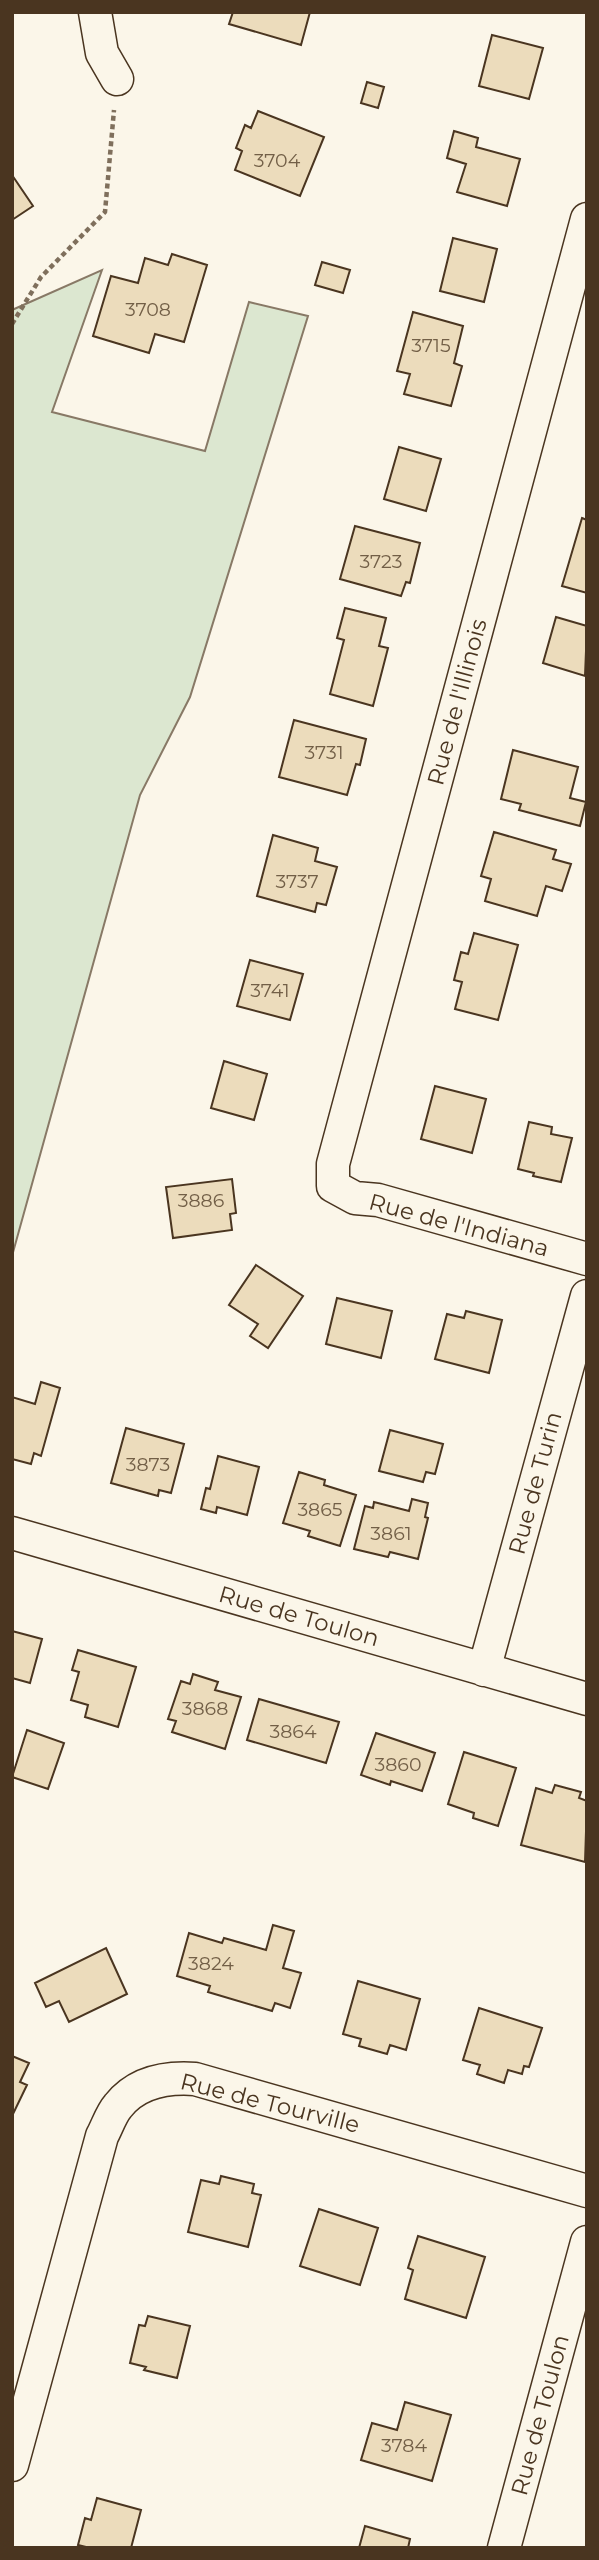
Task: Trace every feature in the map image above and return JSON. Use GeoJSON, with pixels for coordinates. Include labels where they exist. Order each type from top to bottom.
{"type":"FeatureCollection","features":[{"type":"Feature","properties":{"kind":"street"},"geometry":{"type":"LineString","coordinates":[[95,12],[102,52],[117,79]]}},
{"type":"Feature","properties":{"kind":"street","name":"Rue de l'Illinois"},"geometry":{"type":"LineString","coordinates":[[333,1186],[333,1164],[339,1139],[587,219]]}},
{"type":"Feature","properties":{"kind":"street","name":"Rue de l'Indiana"},"geometry":{"type":"LineString","coordinates":[[333,1186],[355,1198],[378,1199],[587,1259]]}},
{"type":"Feature","properties":{"kind":"street","name":"Rue de Turin"},"geometry":{"type":"LineString","coordinates":[[484,1670],[587,1296]]}},
{"type":"Feature","properties":{"kind":"street","name":"Rue de Toulon"},"geometry":{"type":"LineString","coordinates":[[12,1533],[587,1699]]}},
{"type":"Feature","properties":{"kind":"street","name":"Rue de Tourville"},"geometry":{"type":"LineString","coordinates":[[12,2465],[103,2136],[117,2106],[141,2086],[170,2077],[195,2079],[587,2191]]}},
{"type":"Feature","properties":{"kind":"street","name":"Rue de Toulon"},"geometry":{"type":"LineString","coordinates":[[504,2548],[587,2242]]}},
{"type":"Feature","properties":{"kind":"path"},"geometry":{"type":"LineString","coordinates":[[12,324],[41,277],[105,212],[117,79]]}},
{"type":"Feature","properties":{"kind":"green space"},"geometry":{"type":"Polygon","coordinates":[[[102,270],[52,412],[205,451],[249,302],[308,316],[190,697],[140,795],[12,1256],[12,310],[102,270]]]}},
{"type":"Feature","properties":{"kind":"building"},"geometry":{"type":"Polygon","coordinates":[[[233,12],[310,12],[301,45],[229,24],[233,12]]]}},
{"type":"Feature","properties":{"kind":"building"},"geometry":{"type":"Polygon","coordinates":[[[492,35],[543,48],[529,99],[479,86],[492,35]]]}},
{"type":"Feature","properties":{"kind":"building"},"geometry":{"type":"Polygon","coordinates":[[[367,82],[384,87],[378,108],[361,103],[367,82]]]}},
{"type":"Feature","properties":{"kind":"building"},"geometry":{"type":"Polygon","coordinates":[[[258,111],[324,137],[300,196],[235,170],[242,151],[236,148],[245,125],[251,128],[258,111]]]}},
{"type":"Feature","properties":{"kind":"building"},"geometry":{"type":"Polygon","coordinates":[[[454,131],[478,138],[476,147],[520,159],[507,206],[457,192],[466,164],[447,158],[454,131]]]}},
{"type":"Feature","properties":{"kind":"building"},"geometry":{"type":"Polygon","coordinates":[[[12,175],[33,206],[12,220],[12,175]]]}},
{"type":"Feature","properties":{"kind":"building"},"geometry":{"type":"Polygon","coordinates":[[[453,238],[497,249],[484,302],[440,291],[453,238]]]}},
{"type":"Feature","properties":{"kind":"building"},"geometry":{"type":"Polygon","coordinates":[[[172,254],[207,265],[184,342],[155,334],[149,353],[93,336],[111,276],[138,283],[145,258],[168,265],[172,254]]]}},
{"type":"Feature","properties":{"kind":"building"},"geometry":{"type":"Polygon","coordinates":[[[322,262],[350,270],[343,293],[315,285],[322,262]]]}},
{"type":"Feature","properties":{"kind":"building"},"geometry":{"type":"Polygon","coordinates":[[[413,312],[463,326],[454,363],[462,366],[451,406],[404,394],[410,374],[397,371],[413,312]]]}},
{"type":"Feature","properties":{"kind":"building"},"geometry":{"type":"Polygon","coordinates":[[[399,447],[441,459],[426,511],[384,499],[399,447]]]}},
{"type":"Feature","properties":{"kind":"building"},"geometry":{"type":"Polygon","coordinates":[[[582,518],[587,520],[587,593],[562,586],[582,518]]]}},
{"type":"Feature","properties":{"kind":"building"},"geometry":{"type":"Polygon","coordinates":[[[355,526],[420,543],[410,583],[406,582],[401,596],[340,579],[355,526]]]}},
{"type":"Feature","properties":{"kind":"building"},"geometry":{"type":"Polygon","coordinates":[[[345,608],[386,618],[379,646],[388,648],[373,706],[330,694],[344,640],[337,638],[345,608]]]}},
{"type":"Feature","properties":{"kind":"building"},"geometry":{"type":"Polygon","coordinates":[[[556,617],[587,626],[585,676],[543,663],[556,617]]]}},
{"type":"Feature","properties":{"kind":"building"},"geometry":{"type":"Polygon","coordinates":[[[294,720],[366,739],[360,765],[356,764],[347,795],[279,777],[294,720]]]}},
{"type":"Feature","properties":{"kind":"building"},"geometry":{"type":"Polygon","coordinates":[[[513,750],[578,767],[570,798],[586,802],[580,826],[519,810],[521,804],[501,799],[513,750]]]}},
{"type":"Feature","properties":{"kind":"building"},"geometry":{"type":"Polygon","coordinates":[[[494,832],[556,850],[553,859],[571,864],[562,891],[546,886],[537,916],[485,901],[491,879],[481,876],[494,832]]]}},
{"type":"Feature","properties":{"kind":"building"},"geometry":{"type":"Polygon","coordinates":[[[273,835],[318,848],[315,861],[337,867],[326,905],[317,903],[315,912],[257,896],[273,835]]]}},
{"type":"Feature","properties":{"kind":"building"},"geometry":{"type":"Polygon","coordinates":[[[474,933],[518,945],[498,1020],[455,1009],[462,982],[454,980],[461,952],[468,954],[474,933]]]}},
{"type":"Feature","properties":{"kind":"building"},"geometry":{"type":"Polygon","coordinates":[[[250,960],[303,974],[290,1020],[237,1006],[250,960]]]}},
{"type":"Feature","properties":{"kind":"building"},"geometry":{"type":"Polygon","coordinates":[[[224,1061],[267,1074],[254,1120],[211,1108],[224,1061]]]}},
{"type":"Feature","properties":{"kind":"building"},"geometry":{"type":"Polygon","coordinates":[[[435,1086],[486,1099],[472,1153],[421,1139],[435,1086]]]}},
{"type":"Feature","properties":{"kind":"building"},"geometry":{"type":"Polygon","coordinates":[[[529,1122],[552,1127],[551,1134],[572,1138],[561,1182],[533,1176],[534,1173],[518,1169],[529,1122]]]}},
{"type":"Feature","properties":{"kind":"building"},"geometry":{"type":"Polygon","coordinates":[[[232,1179],[236,1213],[230,1214],[232,1230],[173,1238],[166,1187],[232,1179]]]}},
{"type":"Feature","properties":{"kind":"building"},"geometry":{"type":"Polygon","coordinates":[[[256,1265],[303,1296],[268,1348],[250,1336],[258,1324],[229,1305],[256,1265]]]}},
{"type":"Feature","properties":{"kind":"building"},"geometry":{"type":"Polygon","coordinates":[[[337,1298],[392,1311],[381,1358],[326,1344],[337,1298]]]}},
{"type":"Feature","properties":{"kind":"building"},"geometry":{"type":"Polygon","coordinates":[[[466,1311],[502,1320],[489,1373],[435,1359],[447,1314],[464,1318],[466,1311]]]}},
{"type":"Feature","properties":{"kind":"building"},"geometry":{"type":"Polygon","coordinates":[[[41,1382],[60,1388],[41,1456],[34,1453],[31,1464],[12,1459],[12,1397],[35,1404],[41,1382]]]}},
{"type":"Feature","properties":{"kind":"building"},"geometry":{"type":"Polygon","coordinates":[[[126,1428],[184,1444],[171,1493],[159,1490],[158,1496],[111,1483],[126,1428]]]}},
{"type":"Feature","properties":{"kind":"building"},"geometry":{"type":"Polygon","coordinates":[[[390,1430],[443,1444],[435,1474],[426,1472],[423,1482],[379,1471],[390,1430]]]}},
{"type":"Feature","properties":{"kind":"building"},"geometry":{"type":"Polygon","coordinates":[[[218,1456],[259,1467],[247,1515],[217,1507],[216,1513],[201,1509],[206,1488],[210,1489],[218,1456]]]}},
{"type":"Feature","properties":{"kind":"building"},"geometry":{"type":"Polygon","coordinates":[[[299,1472],[325,1480],[324,1485],[356,1495],[340,1546],[308,1536],[310,1531],[283,1523],[299,1472]]]}},
{"type":"Feature","properties":{"kind":"building"},"geometry":{"type":"Polygon","coordinates":[[[412,1499],[428,1503],[425,1517],[428,1518],[418,1559],[390,1552],[388,1557],[354,1549],[365,1506],[373,1508],[374,1502],[409,1511],[412,1499]]]}},
{"type":"Feature","properties":{"kind":"building"},"geometry":{"type":"Polygon","coordinates":[[[12,1631],[42,1639],[30,1683],[12,1678],[12,1631]]]}},
{"type":"Feature","properties":{"kind":"building"},"geometry":{"type":"Polygon","coordinates":[[[78,1650],[136,1667],[118,1727],[85,1717],[88,1705],[71,1700],[79,1672],[72,1670],[78,1650]]]}},
{"type":"Feature","properties":{"kind":"building"},"geometry":{"type":"Polygon","coordinates":[[[193,1674],[218,1682],[215,1690],[241,1697],[225,1749],[172,1732],[176,1721],[168,1719],[181,1681],[190,1684],[193,1674]]]}},
{"type":"Feature","properties":{"kind":"building"},"geometry":{"type":"Polygon","coordinates":[[[259,1699],[339,1722],[326,1763],[247,1740],[259,1699]]]}},
{"type":"Feature","properties":{"kind":"building"},"geometry":{"type":"Polygon","coordinates":[[[27,1730],[64,1743],[48,1789],[12,1777],[27,1730]]]}},
{"type":"Feature","properties":{"kind":"building"},"geometry":{"type":"Polygon","coordinates":[[[376,1733],[435,1753],[422,1791],[391,1781],[390,1785],[361,1775],[376,1733]]]}},
{"type":"Feature","properties":{"kind":"building"},"geometry":{"type":"Polygon","coordinates":[[[464,1752],[516,1768],[498,1826],[473,1818],[474,1813],[448,1804],[464,1752]]]}},
{"type":"Feature","properties":{"kind":"building"},"geometry":{"type":"Polygon","coordinates":[[[555,1785],[581,1792],[579,1798],[587,1801],[585,1862],[521,1845],[536,1788],[552,1793],[555,1785]]]}},
{"type":"Feature","properties":{"kind":"building"},"geometry":{"type":"Polygon","coordinates":[[[273,1925],[294,1931],[283,1968],[301,1973],[290,2008],[275,2003],[272,2011],[208,1992],[210,1986],[177,1976],[189,1933],[222,1943],[224,1938],[266,1950],[273,1925]]]}},
{"type":"Feature","properties":{"kind":"building"},"geometry":{"type":"Polygon","coordinates":[[[106,1948],[127,1994],[69,2022],[59,2001],[46,2007],[35,1983],[106,1948]]]}},
{"type":"Feature","properties":{"kind":"building"},"geometry":{"type":"Polygon","coordinates":[[[358,1981],[420,1999],[406,2050],[390,2045],[387,2054],[359,2046],[361,2039],[343,2034],[358,1981]]]}},
{"type":"Feature","properties":{"kind":"building"},"geometry":{"type":"Polygon","coordinates":[[[479,2008],[542,2028],[529,2067],[524,2066],[522,2074],[508,2070],[504,2083],[477,2074],[480,2065],[463,2060],[479,2008]]]}},
{"type":"Feature","properties":{"kind":"building"},"geometry":{"type":"Polygon","coordinates":[[[12,2056],[29,2063],[20,2082],[27,2085],[12,2116],[12,2056]]]}},
{"type":"Feature","properties":{"kind":"building"},"geometry":{"type":"Polygon","coordinates":[[[221,2176],[254,2184],[252,2193],[261,2195],[248,2247],[188,2232],[201,2180],[219,2184],[221,2176]]]}},
{"type":"Feature","properties":{"kind":"building"},"geometry":{"type":"Polygon","coordinates":[[[319,2209],[378,2228],[360,2285],[300,2266],[319,2209]]]}},
{"type":"Feature","properties":{"kind":"building"},"geometry":{"type":"Polygon","coordinates":[[[418,2236],[485,2257],[466,2318],[405,2299],[413,2270],[408,2268],[418,2236]]]}},
{"type":"Feature","properties":{"kind":"building"},"geometry":{"type":"Polygon","coordinates":[[[148,2316],[190,2326],[177,2378],[144,2370],[146,2367],[130,2363],[139,2325],[145,2326],[148,2316]]]}},
{"type":"Feature","properties":{"kind":"building"},"geometry":{"type":"Polygon","coordinates":[[[405,2402],[451,2415],[432,2481],[361,2460],[372,2423],[397,2430],[405,2402]]]}},
{"type":"Feature","properties":{"kind":"building"},"geometry":{"type":"Polygon","coordinates":[[[97,2498],[141,2510],[131,2548],[90,2548],[78,2545],[85,2518],[91,2520],[97,2498]]]}},
{"type":"Feature","properties":{"kind":"building"},"geometry":{"type":"Polygon","coordinates":[[[365,2526],[410,2539],[408,2548],[359,2548],[365,2526]]]}}]}
